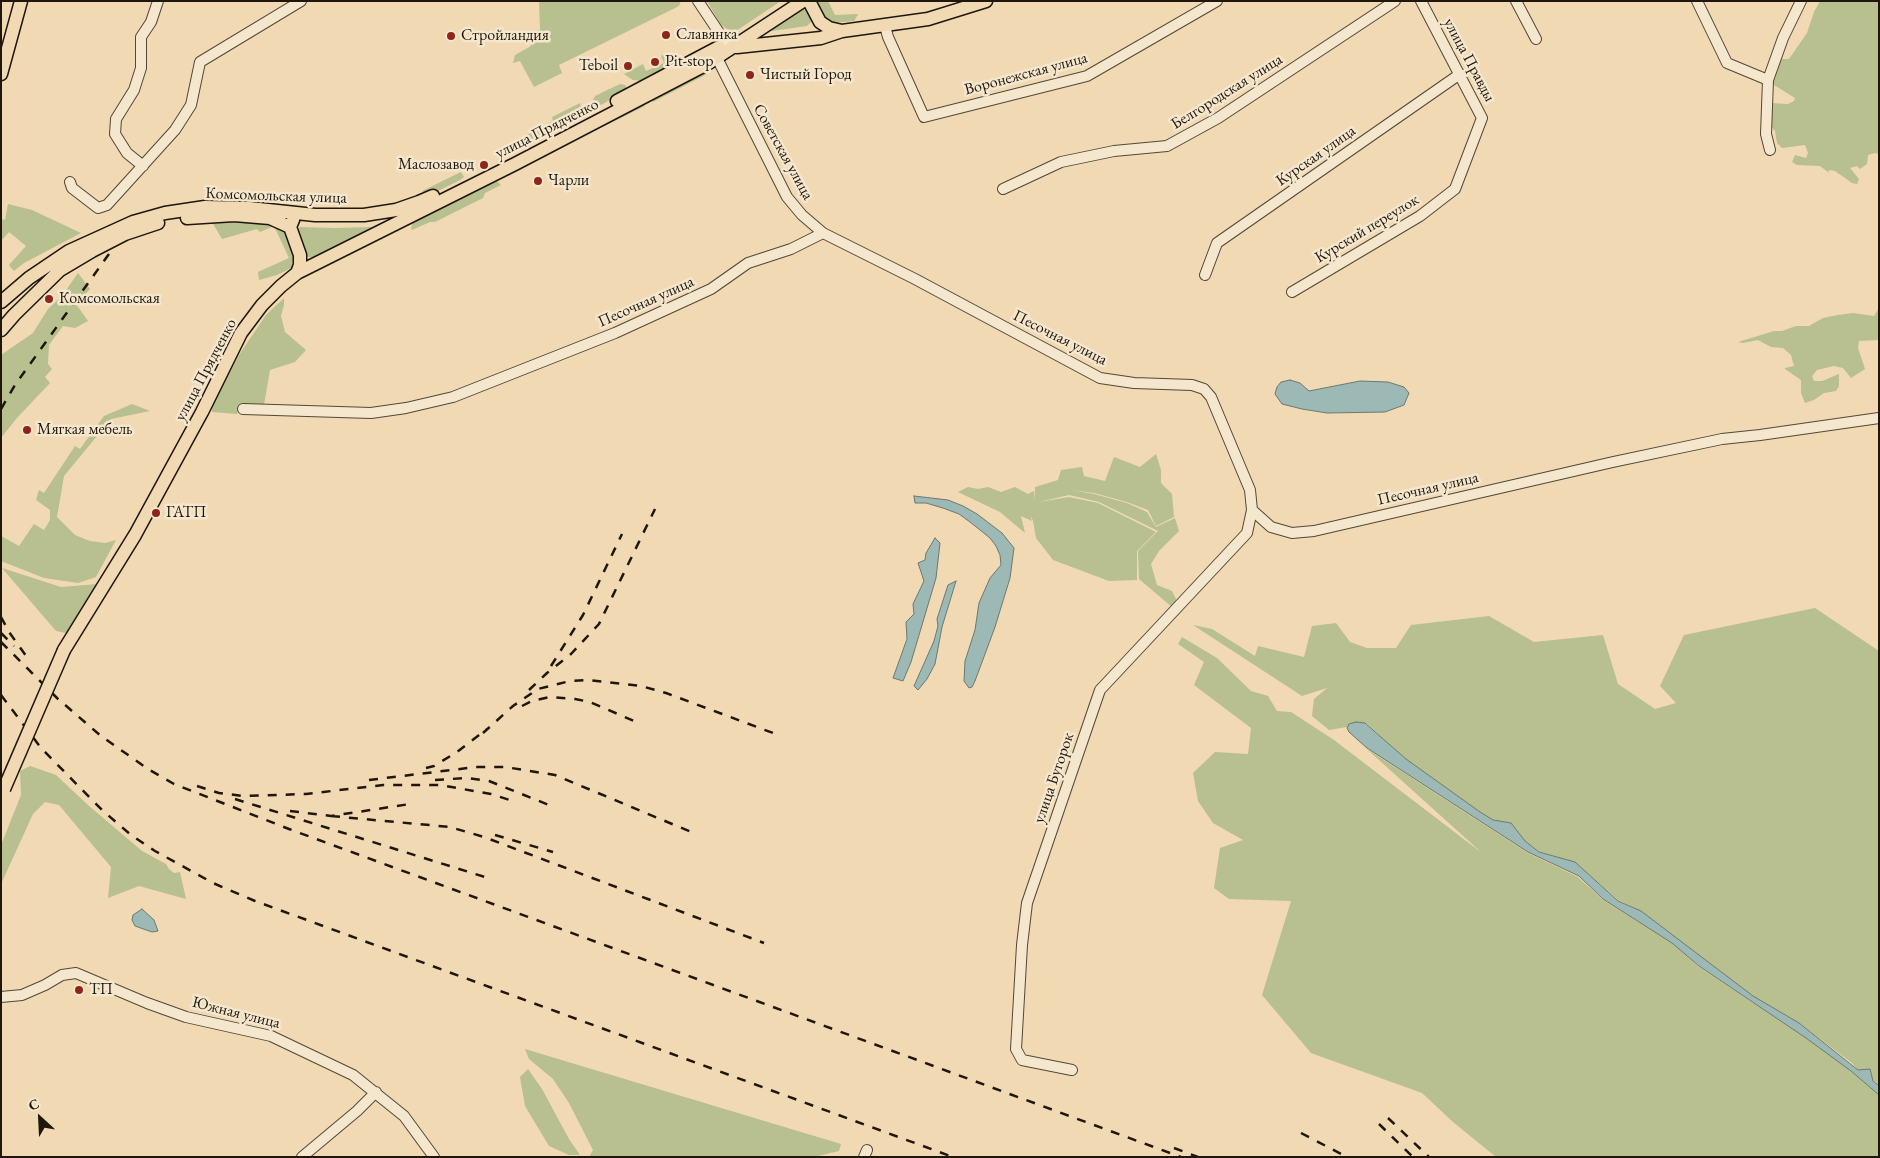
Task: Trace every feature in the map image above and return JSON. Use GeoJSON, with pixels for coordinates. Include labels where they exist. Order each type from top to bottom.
{"type":"FeatureCollection","features":[{"type":"Feature","properties":{"kind":"main road"},"geometry":{"type":"LineString","coordinates":[[1,74],[21,1]]}},
{"type":"Feature","properties":{"kind":"main road"},"geometry":{"type":"LineString","coordinates":[[730,45],[790,1]]}},
{"type":"Feature","properties":{"kind":"main road"},"geometry":{"type":"LineString","coordinates":[[730,45],[803,1]]}},
{"type":"Feature","properties":{"kind":"main road"},"geometry":{"type":"LineString","coordinates":[[809,1],[820,22],[829,28],[842,31]]}},
{"type":"Feature","properties":{"kind":"main road","name":"улица Прядченко"},"geometry":{"type":"LineString","coordinates":[[2,793],[64,650],[135,535],[202,412],[241,333],[262,305],[297,274],[374,235],[713,51],[730,45],[821,38],[842,31],[928,19],[986,1]]}},
{"type":"Feature","properties":{"kind":"main road","name":"улица Прядченко"},"geometry":{"type":"LineString","coordinates":[[364,214],[396,210],[500,167],[717,58],[730,45]]}},
{"type":"Feature","properties":{"kind":"main road","name":"Комсомольская улица"},"geometry":{"type":"LineString","coordinates":[[1,302],[29,278],[69,251],[133,222],[166,213],[204,208],[249,208],[300,214],[342,216],[364,214]]}},
{"type":"Feature","properties":{"kind":"main road"},"geometry":{"type":"LineString","coordinates":[[297,274],[300,265],[300,255],[290,227],[294,219],[300,214]]}},
{"type":"Feature","properties":{"kind":"main road"},"geometry":{"type":"LineString","coordinates":[[364,214],[375,221],[377,228],[374,235]]}},
{"type":"Feature","properties":{"kind":"main road","name":"Комсомольская улица"},"geometry":{"type":"LineString","coordinates":[[1,330],[60,270],[125,234],[158,223],[204,216],[234,215],[270,218],[290,227]]}},
{"type":"Feature","properties":{"kind":"main road"},"geometry":{"type":"LineString","coordinates":[[300,255],[306,262],[315,264]]}},
{"type":"Feature","properties":{"kind":"street"},"geometry":{"type":"LineString","coordinates":[[143,166],[127,152],[115,134],[116,119],[134,90],[141,68],[141,37],[151,22],[158,1]]}},
{"type":"Feature","properties":{"kind":"street"},"geometry":{"type":"LineString","coordinates":[[70,182],[72,188],[98,208],[107,205],[175,130],[191,105],[200,62],[301,1]]}},
{"type":"Feature","properties":{"kind":"street"},"geometry":{"type":"LineString","coordinates":[[698,1],[730,45]]}},
{"type":"Feature","properties":{"kind":"street","name":"Воронежская улица"},"geometry":{"type":"LineString","coordinates":[[885,26],[888,37],[924,116],[1087,76],[1217,1]]}},
{"type":"Feature","properties":{"kind":"street","name":"Белгородская улица"},"geometry":{"type":"LineString","coordinates":[[1003,189],[1061,162],[1114,151],[1167,146],[1218,118],[1395,1]]}},
{"type":"Feature","properties":{"kind":"street","name":"улица Правды"},"geometry":{"type":"LineString","coordinates":[[1421,1],[1482,118],[1455,189]]}},
{"type":"Feature","properties":{"kind":"street"},"geometry":{"type":"LineString","coordinates":[[1516,1],[1536,39]]}},
{"type":"Feature","properties":{"kind":"street"},"geometry":{"type":"LineString","coordinates":[[1697,1],[1727,63],[1768,80]]}},
{"type":"Feature","properties":{"kind":"street"},"geometry":{"type":"LineString","coordinates":[[1770,150],[1766,134],[1768,80],[1783,38],[1801,1]]}},
{"type":"Feature","properties":{"kind":"street","name":"Советская улица"},"geometry":{"type":"LineString","coordinates":[[717,58],[787,197],[802,215],[823,233]]}},
{"type":"Feature","properties":{"kind":"street","name":"Курская улица"},"geometry":{"type":"LineString","coordinates":[[1206,275],[1217,243],[1460,74]]}},
{"type":"Feature","properties":{"kind":"street","name":"Курский переулок"},"geometry":{"type":"LineString","coordinates":[[1292,292],[1420,216],[1455,189]]}},
{"type":"Feature","properties":{"kind":"street","name":"Песочная улица"},"geometry":{"type":"LineString","coordinates":[[243,409],[370,413],[406,408],[453,397],[616,333],[711,289],[748,263],[791,249],[823,233],[915,279],[1100,378],[1134,383],[1192,385],[1204,389],[1211,397],[1250,490],[1252,510],[1271,527],[1292,533],[1314,531],[1594,466],[1722,439],[1760,436],[1879,418]]}},
{"type":"Feature","properties":{"kind":"street","name":"улица Бугорок"},"geometry":{"type":"LineString","coordinates":[[1072,1070],[1022,1060],[1016,1049],[1022,945],[1027,903],[1100,690],[1247,533],[1252,510]]}},
{"type":"Feature","properties":{"kind":"street","name":"Южная улица"},"geometry":{"type":"LineString","coordinates":[[1,997],[22,995],[62,975],[76,973],[186,1017],[272,1036],[353,1075],[376,1092],[404,1116],[434,1157]]}},
{"type":"Feature","properties":{"kind":"street"},"geometry":{"type":"LineString","coordinates":[[302,1157],[357,1111],[376,1092]]}},
{"type":"Feature","properties":{"kind":"green space"},"geometry":{"type":"Polygon","coordinates":[[[539,1],[681,1],[679,6],[559,65],[562,73],[534,87],[520,61],[513,63],[515,55],[531,46],[530,32],[540,30],[539,1]]]}},
{"type":"Feature","properties":{"kind":"green space"},"geometry":{"type":"Polygon","coordinates":[[[707,1],[781,1],[733,31],[721,25],[707,1]]]}},
{"type":"Feature","properties":{"kind":"green space"},"geometry":{"type":"Polygon","coordinates":[[[818,1],[828,1],[835,15],[858,14],[854,21],[831,23],[823,18],[818,1]]]}},
{"type":"Feature","properties":{"kind":"green space"},"geometry":{"type":"Polygon","coordinates":[[[1820,1],[1879,1],[1879,154],[1868,155],[1867,164],[1860,169],[1857,166],[1850,168],[1859,179],[1857,184],[1852,183],[1835,171],[1830,170],[1828,172],[1820,166],[1797,165],[1792,162],[1795,155],[1806,158],[1808,153],[1805,145],[1782,148],[1777,143],[1775,131],[1769,124],[1771,103],[1788,104],[1794,101],[1795,98],[1774,85],[1770,79],[1780,59],[1789,59],[1807,33],[1820,1]]]}},
{"type":"Feature","properties":{"kind":"green space"},"geometry":{"type":"Polygon","coordinates":[[[806,9],[811,16],[811,22],[807,26],[772,31],[772,28],[800,10],[806,9]]]}},
{"type":"Feature","properties":{"kind":"green space"},"geometry":{"type":"Polygon","coordinates":[[[664,54],[667,61],[670,61],[671,66],[642,81],[633,80],[624,74],[643,64],[646,71],[664,63],[661,56],[664,54]]]}},
{"type":"Feature","properties":{"kind":"green space"},"geometry":{"type":"Polygon","coordinates":[[[705,71],[707,74],[653,102],[653,98],[705,71]]]}},
{"type":"Feature","properties":{"kind":"green space"},"geometry":{"type":"Polygon","coordinates":[[[620,84],[625,85],[627,89],[625,92],[599,106],[596,105],[593,100],[595,96],[620,84]]]}},
{"type":"Feature","properties":{"kind":"green space"},"geometry":{"type":"Polygon","coordinates":[[[580,103],[582,111],[579,117],[533,140],[530,140],[526,135],[553,121],[552,117],[580,103]]]}},
{"type":"Feature","properties":{"kind":"green space"},"geometry":{"type":"Polygon","coordinates":[[[643,103],[645,106],[592,132],[601,125],[643,103]]]}},
{"type":"Feature","properties":{"kind":"green space"},"geometry":{"type":"Polygon","coordinates":[[[461,172],[464,177],[460,180],[430,195],[426,195],[422,191],[461,172]]]}},
{"type":"Feature","properties":{"kind":"green space"},"geometry":{"type":"Polygon","coordinates":[[[496,180],[501,185],[485,193],[483,198],[435,222],[411,229],[413,221],[496,180]]]}},
{"type":"Feature","properties":{"kind":"green space"},"geometry":{"type":"Polygon","coordinates":[[[8,204],[32,210],[81,233],[24,263],[14,271],[9,265],[26,246],[9,232],[1,241],[1,219],[5,220],[8,204]]]}},
{"type":"Feature","properties":{"kind":"green space"},"geometry":{"type":"Polygon","coordinates":[[[243,220],[273,224],[285,230],[294,256],[291,268],[277,275],[259,280],[258,272],[289,258],[274,226],[260,232],[257,229],[222,239],[212,222],[243,220]]]}},
{"type":"Feature","properties":{"kind":"green space"},"geometry":{"type":"Polygon","coordinates":[[[300,227],[372,227],[372,230],[314,257],[308,257],[303,253],[297,231],[300,227]]]}},
{"type":"Feature","properties":{"kind":"green space"},"geometry":{"type":"Polygon","coordinates":[[[78,273],[90,289],[76,304],[88,321],[75,328],[63,326],[49,345],[48,364],[52,369],[45,377],[50,383],[1,438],[1,355],[33,333],[48,309],[62,296],[78,273]]]}},
{"type":"Feature","properties":{"kind":"green space"},"geometry":{"type":"Polygon","coordinates":[[[284,298],[281,316],[285,332],[306,350],[295,362],[270,370],[264,405],[241,404],[237,414],[212,412],[212,406],[239,355],[266,315],[284,298]]]}},
{"type":"Feature","properties":{"kind":"green space"},"geometry":{"type":"Polygon","coordinates":[[[1879,308],[1879,340],[1859,341],[1858,348],[1865,369],[1851,378],[1843,368],[1834,366],[1817,370],[1812,376],[1814,381],[1822,381],[1839,374],[1839,386],[1836,391],[1824,393],[1814,400],[1805,403],[1801,393],[1801,380],[1785,369],[1794,366],[1791,355],[1783,348],[1771,347],[1758,340],[1738,342],[1796,326],[1809,326],[1823,318],[1838,315],[1853,313],[1874,316],[1879,308]]]}},
{"type":"Feature","properties":{"kind":"green space"},"geometry":{"type":"Polygon","coordinates":[[[132,404],[150,411],[111,419],[64,476],[57,517],[75,535],[90,541],[105,543],[116,540],[96,577],[78,583],[44,578],[1,561],[1,536],[19,546],[34,524],[44,530],[50,520],[50,510],[36,500],[39,490],[44,493],[75,446],[80,449],[104,416],[132,404]]]}},
{"type":"Feature","properties":{"kind":"green space"},"geometry":{"type":"Polygon","coordinates":[[[1156,454],[1161,470],[1161,483],[1172,494],[1174,517],[1156,526],[1148,510],[1127,502],[1094,493],[1071,490],[1127,503],[1147,512],[1156,527],[1175,518],[1179,531],[1159,551],[1151,564],[1157,585],[1172,591],[1178,603],[1172,607],[1139,579],[1138,551],[1158,531],[1099,502],[1069,495],[1039,502],[1069,497],[1098,503],[1156,532],[1137,551],[1137,580],[1109,581],[1053,560],[1036,538],[1033,521],[1030,514],[1032,521],[1021,516],[1025,533],[1000,512],[958,492],[968,487],[978,489],[988,487],[1001,492],[1015,487],[1028,494],[1034,491],[1035,500],[1035,487],[1058,480],[1061,470],[1082,467],[1084,476],[1105,481],[1114,457],[1140,467],[1156,454]]]}},
{"type":"Feature","properties":{"kind":"green space"},"geometry":{"type":"Polygon","coordinates":[[[2,568],[61,587],[98,584],[73,629],[66,633],[56,631],[2,568]]]}},
{"type":"Feature","properties":{"kind":"green space"},"geometry":{"type":"Polygon","coordinates":[[[1815,608],[1879,651],[1879,1085],[1873,1080],[1870,1069],[1858,1070],[1852,1063],[1799,1023],[1753,996],[1641,911],[1618,900],[1575,862],[1540,852],[1525,841],[1511,823],[1493,820],[1480,812],[1406,759],[1366,723],[1356,722],[1347,727],[1329,730],[1312,716],[1314,699],[1327,688],[1302,696],[1193,625],[1212,629],[1255,656],[1258,646],[1304,657],[1312,626],[1336,623],[1350,642],[1367,648],[1396,648],[1411,625],[1489,616],[1534,642],[1603,635],[1618,684],[1655,709],[1676,703],[1660,686],[1684,635],[1815,608]]]}},
{"type":"Feature","properties":{"kind":"green space"},"geometry":{"type":"Polygon","coordinates":[[[1182,637],[1217,658],[1251,691],[1268,696],[1277,711],[1291,712],[1334,740],[1482,853],[1349,733],[1367,749],[1528,853],[1578,877],[1603,900],[1672,943],[1699,967],[1806,1038],[1851,1071],[1879,1095],[1879,1157],[1496,1157],[1453,1122],[1422,1093],[1311,1053],[1262,995],[1291,901],[1229,899],[1214,888],[1220,848],[1243,840],[1213,823],[1198,801],[1193,773],[1215,752],[1248,754],[1251,728],[1194,685],[1204,662],[1178,644],[1182,637]]]}},
{"type":"Feature","properties":{"kind":"green space"},"geometry":{"type":"Polygon","coordinates":[[[30,766],[56,775],[142,851],[166,864],[174,873],[180,872],[186,899],[139,886],[108,898],[111,867],[59,805],[45,802],[33,814],[1,884],[1,845],[21,795],[20,771],[30,766]]]}},
{"type":"Feature","properties":{"kind":"green space"},"geometry":{"type":"Polygon","coordinates":[[[525,1049],[841,1144],[839,1151],[814,1157],[589,1157],[593,1150],[569,1103],[553,1079],[529,1059],[525,1049]]]}},
{"type":"Feature","properties":{"kind":"green space"},"geometry":{"type":"Polygon","coordinates":[[[528,1069],[542,1089],[569,1139],[580,1155],[569,1155],[549,1146],[525,1106],[520,1077],[528,1069]]]}},
{"type":"Feature","properties":{"kind":"water"},"geometry":{"type":"Polygon","coordinates":[[[1290,380],[1300,383],[1309,391],[1360,381],[1388,382],[1404,387],[1409,393],[1404,405],[1385,412],[1327,413],[1282,404],[1275,394],[1277,387],[1281,382],[1290,380]]]}},
{"type":"Feature","properties":{"kind":"water"},"geometry":{"type":"Polygon","coordinates":[[[914,496],[948,500],[963,506],[1002,533],[1014,548],[1010,578],[995,627],[975,681],[972,687],[969,688],[964,681],[965,661],[975,630],[979,603],[990,578],[1001,565],[1000,555],[990,538],[959,514],[926,503],[915,503],[914,496]]]}},
{"type":"Feature","properties":{"kind":"water"},"geometry":{"type":"Polygon","coordinates":[[[935,538],[940,543],[936,578],[911,662],[903,681],[893,678],[907,639],[906,622],[914,614],[913,604],[924,581],[918,563],[925,560],[926,553],[935,538]]]}},
{"type":"Feature","properties":{"kind":"water"},"geometry":{"type":"Polygon","coordinates":[[[956,581],[942,627],[935,664],[927,679],[918,690],[914,686],[934,641],[938,626],[937,619],[948,585],[956,581]]]}},
{"type":"Feature","properties":{"kind":"water"},"geometry":{"type":"Polygon","coordinates":[[[1356,722],[1365,723],[1406,759],[1480,812],[1493,820],[1511,823],[1525,841],[1539,852],[1575,862],[1618,901],[1641,911],[1753,996],[1799,1023],[1858,1070],[1870,1069],[1873,1081],[1879,1086],[1879,1095],[1851,1071],[1806,1038],[1699,966],[1672,943],[1603,899],[1579,876],[1528,852],[1367,748],[1347,728],[1349,724],[1356,722]]]}},
{"type":"Feature","properties":{"kind":"water"},"geometry":{"type":"Polygon","coordinates":[[[142,909],[154,920],[158,931],[152,932],[135,926],[132,920],[133,915],[142,909]]]}},
{"type":"Feature","properties":{"kind":"railway"},"geometry":{"type":"LineString","coordinates":[[1,409],[15,385],[109,254]]}},
{"type":"Feature","properties":{"kind":"railway"},"geometry":{"type":"LineString","coordinates":[[529,690],[571,654],[599,624],[655,509]]}},
{"type":"Feature","properties":{"kind":"railway"},"geometry":{"type":"LineString","coordinates":[[551,666],[583,615],[622,534]]}},
{"type":"Feature","properties":{"kind":"railway"},"geometry":{"type":"LineString","coordinates":[[1,617],[29,660]]}},
{"type":"Feature","properties":{"kind":"railway"},"geometry":{"type":"LineString","coordinates":[[1,633],[14,646]]}},
{"type":"Feature","properties":{"kind":"railway"},"geometry":{"type":"LineString","coordinates":[[1,642],[57,698],[101,736],[148,769],[174,784],[289,829],[1181,1157]]}},
{"type":"Feature","properties":{"kind":"railway"},"geometry":{"type":"LineString","coordinates":[[483,733],[513,706],[538,689],[570,681],[587,680],[641,686],[666,693],[773,733]]}},
{"type":"Feature","properties":{"kind":"railway"},"geometry":{"type":"LineString","coordinates":[[1,695],[41,748],[102,810],[131,835],[155,851],[213,883],[255,901],[953,1157]]}},
{"type":"Feature","properties":{"kind":"railway"},"geometry":{"type":"LineString","coordinates":[[522,706],[532,701],[550,697],[575,699],[590,702],[641,724]]}},
{"type":"Feature","properties":{"kind":"railway"},"geometry":{"type":"LineString","coordinates":[[426,768],[434,766],[457,752],[487,729]]}},
{"type":"Feature","properties":{"kind":"railway"},"geometry":{"type":"LineString","coordinates":[[369,780],[476,767],[505,767],[555,775],[696,834]]}},
{"type":"Feature","properties":{"kind":"railway"},"geometry":{"type":"LineString","coordinates":[[435,780],[467,778],[489,781],[549,805]]}},
{"type":"Feature","properties":{"kind":"railway"},"geometry":{"type":"LineString","coordinates":[[197,786],[219,793],[243,796],[306,794],[383,785],[440,785],[491,794],[513,801]]}},
{"type":"Feature","properties":{"kind":"railway"},"geometry":{"type":"LineString","coordinates":[[235,799],[488,878]]}},
{"type":"Feature","properties":{"kind":"railway"},"geometry":{"type":"LineString","coordinates":[[290,811],[331,816],[410,804]]}},
{"type":"Feature","properties":{"kind":"railway"},"geometry":{"type":"LineString","coordinates":[[331,816],[450,827],[484,837],[764,943]]}},
{"type":"Feature","properties":{"kind":"railway"},"geometry":{"type":"LineString","coordinates":[[495,835],[553,852]]}},
{"type":"Feature","properties":{"kind":"railway"},"geometry":{"type":"LineString","coordinates":[[1388,1118],[1429,1157]]}},
{"type":"Feature","properties":{"kind":"railway"},"geometry":{"type":"LineString","coordinates":[[1379,1124],[1413,1157]]}},
{"type":"Feature","properties":{"kind":"railway"},"geometry":{"type":"LineString","coordinates":[[1301,1133],[1347,1157]]}},
{"type":"Feature","properties":{"kind":"railway"},"geometry":{"type":"LineString","coordinates":[[1174,1148],[1198,1157]]}},
{"type":"Feature","properties":{"kind":"place","name":"Славянка"},"geometry":{"type":"Point","coordinates":[666,35]}},
{"type":"Feature","properties":{"kind":"place","name":"Стройландия"},"geometry":{"type":"Point","coordinates":[451,36]}},
{"type":"Feature","properties":{"kind":"place","name":"Pit-stop"},"geometry":{"type":"Point","coordinates":[655,62]}},
{"type":"Feature","properties":{"kind":"place","name":"Teboil"},"geometry":{"type":"Point","coordinates":[628,66]}},
{"type":"Feature","properties":{"kind":"place","name":"Чистый Город"},"geometry":{"type":"Point","coordinates":[750,75]}},
{"type":"Feature","properties":{"kind":"place","name":"Маслозавод"},"geometry":{"type":"Point","coordinates":[484,165]}},
{"type":"Feature","properties":{"kind":"place","name":"Чарли"},"geometry":{"type":"Point","coordinates":[538,181]}},
{"type":"Feature","properties":{"kind":"place","name":"Комсомольская"},"geometry":{"type":"Point","coordinates":[49,299]}},
{"type":"Feature","properties":{"kind":"place","name":"Мягкая мебель"},"geometry":{"type":"Point","coordinates":[27,430]}},
{"type":"Feature","properties":{"kind":"place","name":"ГАТП"},"geometry":{"type":"Point","coordinates":[156,513]}},
{"type":"Feature","properties":{"kind":"place","name":"ТП"},"geometry":{"type":"Point","coordinates":[79,990]}}]}
